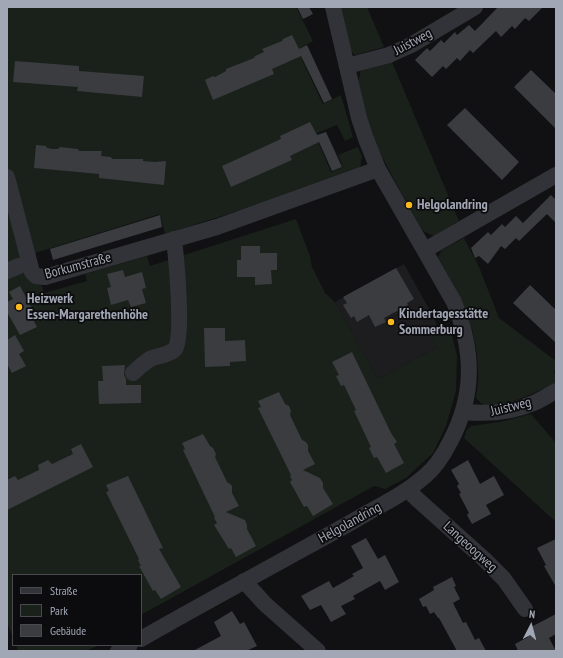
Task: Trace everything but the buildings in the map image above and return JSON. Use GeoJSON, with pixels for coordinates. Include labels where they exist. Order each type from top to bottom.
{"type":"FeatureCollection","features":[{"type":"Feature","properties":{"kind":"street","name":"Helgolandring"},"geometry":{"type":"LineString","coordinates":[[142,638],[408,490],[427,475],[443,454],[464,412],[468,394],[469,372],[467,346],[460,317],[454,302],[378,169],[366,140],[359,118],[333,7]]}},
{"type":"Feature","properties":{"kind":"street","name":"Juistweg"},"geometry":{"type":"LineString","coordinates":[[347,66],[389,55],[411,45],[475,7]]}},
{"type":"Feature","properties":{"kind":"street","name":"Borkumstraße"},"geometry":{"type":"LineString","coordinates":[[7,177],[32,272],[36,276],[45,277],[217,227],[378,169]]}},
{"type":"Feature","properties":{"kind":"street"},"geometry":{"type":"LineString","coordinates":[[425,250],[556,175]]}},
{"type":"Feature","properties":{"kind":"street"},"geometry":{"type":"LineString","coordinates":[[133,373],[150,359],[170,353],[177,348],[179,339],[179,315],[174,239]]}},
{"type":"Feature","properties":{"kind":"street","name":"Juistweg"},"geometry":{"type":"LineString","coordinates":[[464,412],[483,414],[521,408],[533,404],[556,391]]}},
{"type":"Feature","properties":{"kind":"street","name":"Langeoogweg"},"geometry":{"type":"LineString","coordinates":[[408,490],[504,578],[525,609]]}},
{"type":"Feature","properties":{"kind":"street"},"geometry":{"type":"LineString","coordinates":[[244,582],[265,604],[318,651]]}},
{"type":"Feature","properties":{"kind":"street"},"geometry":{"type":"LineString","coordinates":[[118,651],[128,646]]}},
{"type":"Feature","properties":{"kind":"shaded area","name":"Kindertagesstätte Sommerburg"},"geometry":{"type":"Polygon","coordinates":[[[404,264],[433,316],[438,328],[430,333],[437,347],[378,379],[335,302],[404,264]]]}},
{"type":"Feature","properties":{"kind":"green space"},"geometry":{"type":"Polygon","coordinates":[[[7,7],[296,7],[313,41],[300,48],[302,60],[323,104],[341,95],[353,137],[345,141],[337,125],[317,133],[319,144],[331,172],[343,167],[338,155],[358,147],[362,157],[360,168],[285,196],[165,234],[160,214],[32,254],[44,293],[87,281],[85,274],[147,256],[150,266],[296,219],[310,256],[312,267],[325,293],[335,302],[378,379],[437,347],[429,333],[438,328],[450,328],[457,355],[456,391],[446,426],[433,453],[406,478],[385,489],[374,486],[142,614],[142,574],[12,574],[12,635],[7,622],[7,7]]]}},
{"type":"Feature","properties":{"kind":"green space"},"geometry":{"type":"Polygon","coordinates":[[[341,7],[367,7],[384,47],[355,55],[350,51],[341,7]]]}},
{"type":"Feature","properties":{"kind":"green space"},"geometry":{"type":"Polygon","coordinates":[[[392,62],[459,221],[434,236],[423,231],[374,142],[357,89],[361,69],[392,62]]]}},
{"type":"Feature","properties":{"kind":"green space"},"geometry":{"type":"Polygon","coordinates":[[[464,238],[479,267],[499,318],[556,361],[556,369],[554,371],[556,382],[530,395],[503,404],[483,405],[476,398],[478,384],[477,354],[470,324],[460,298],[438,257],[442,250],[464,238]]]}},
{"type":"Feature","properties":{"kind":"green space"},"geometry":{"type":"Polygon","coordinates":[[[531,414],[556,443],[556,522],[464,438],[467,430],[471,426],[500,422],[531,414]]]}},
{"type":"Feature","properties":{"kind":"green space"},"geometry":{"type":"Polygon","coordinates":[[[16,646],[98,646],[85,651],[18,651],[16,646]]]}},
{"type":"Feature","properties":{"kind":"place","name":"Helgolandring"},"geometry":{"type":"Point","coordinates":[409,205]}},
{"type":"Feature","properties":{"kind":"place","name":"Heizwerk Essen-Margarethenhöhe"},"geometry":{"type":"Point","coordinates":[19,307]}},
{"type":"Feature","properties":{"kind":"place","name":"Kindertagesstätte Sommerburg"},"geometry":{"type":"Point","coordinates":[391,322]}}]}
